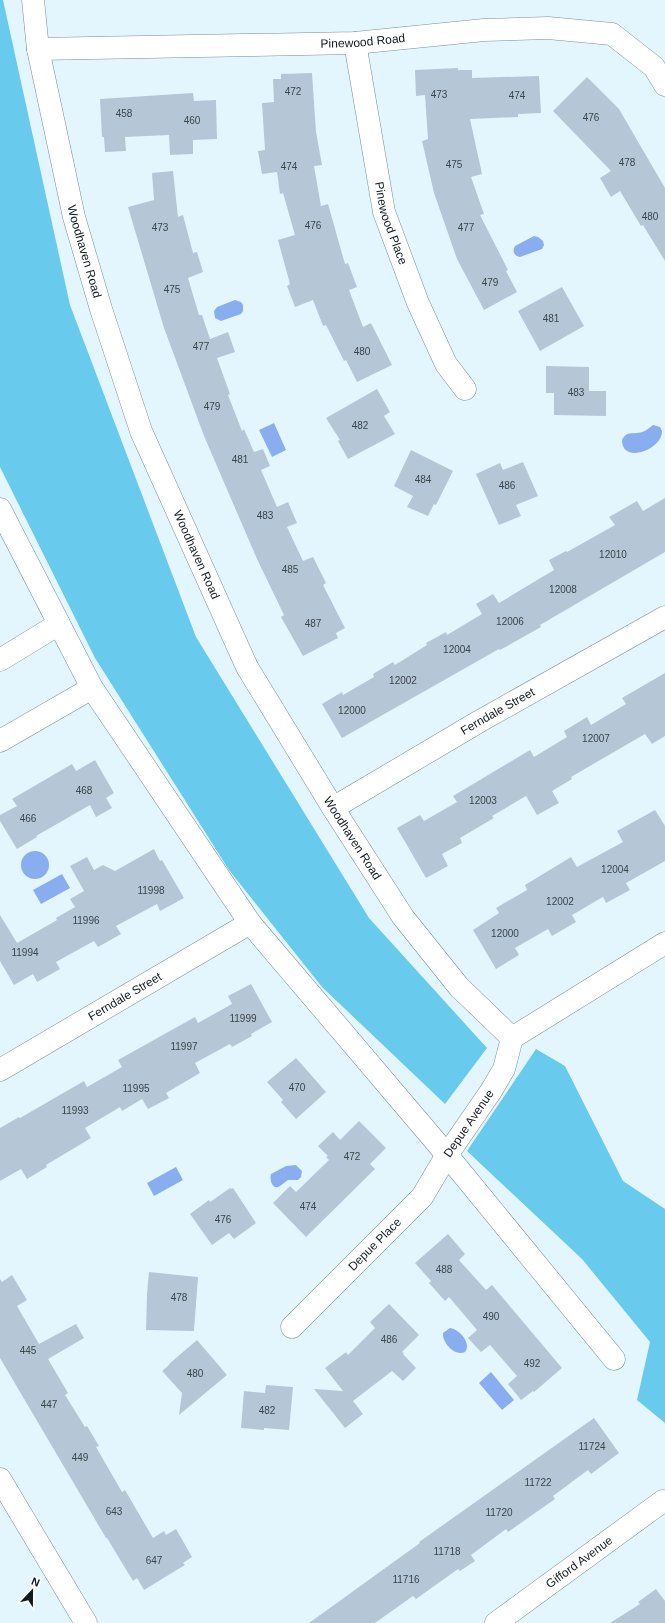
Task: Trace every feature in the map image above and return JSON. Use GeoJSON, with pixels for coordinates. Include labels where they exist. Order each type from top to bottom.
{"type":"FeatureCollection","features":[{"type":"Feature","properties":{"kind":"street","name":"Woodhaven Road"},"geometry":{"type":"LineString","coordinates":[[33,0],[38,49],[74,217],[101,310],[141,431],[247,667],[333,808],[403,917],[459,987],[512,1038]]}},
{"type":"Feature","properties":{"kind":"street","name":"Pinewood Road"},"geometry":{"type":"LineString","coordinates":[[38,49],[355,43],[484,30],[548,28],[612,34],[654,67],[665,85]]}},
{"type":"Feature","properties":{"kind":"street","name":"Pinewood Place"},"geometry":{"type":"LineString","coordinates":[[355,43],[384,212],[418,304],[446,364],[465,389]]}},
{"type":"Feature","properties":{"kind":"street"},"geometry":{"type":"LineString","coordinates":[[0,509],[92,688],[250,923],[447,1155]]}},
{"type":"Feature","properties":{"kind":"street","name":"Ferndale Street"},"geometry":{"type":"LineString","coordinates":[[333,808],[480,721],[665,617]]}},
{"type":"Feature","properties":{"kind":"street"},"geometry":{"type":"LineString","coordinates":[[0,660],[59,624]]}},
{"type":"Feature","properties":{"kind":"street"},"geometry":{"type":"LineString","coordinates":[[0,741],[92,688]]}},
{"type":"Feature","properties":{"kind":"street","name":"Ferndale Street"},"geometry":{"type":"LineString","coordinates":[[0,1070],[250,923]]}},
{"type":"Feature","properties":{"kind":"street"},"geometry":{"type":"LineString","coordinates":[[512,1038],[665,943]]}},
{"type":"Feature","properties":{"kind":"street","name":"Depue Avenue"},"geometry":{"type":"LineString","coordinates":[[512,1038],[504,1069],[491,1091],[447,1155],[614,1359]]}},
{"type":"Feature","properties":{"kind":"street","name":"Depue Place"},"geometry":{"type":"LineString","coordinates":[[292,1327],[422,1197],[447,1155]]}},
{"type":"Feature","properties":{"kind":"street"},"geometry":{"type":"LineString","coordinates":[[0,1478],[86,1623]]}},
{"type":"Feature","properties":{"kind":"street","name":"Gifford Avenue"},"geometry":{"type":"LineString","coordinates":[[496,1623],[663,1501]]}},
{"type":"Feature","properties":{"kind":"shaded area"},"geometry":{"type":"Polygon","coordinates":[[[0,0],[3,0],[70,305],[196,637],[369,918],[487,1048],[445,1104],[322,987],[229,870],[95,658],[0,467],[0,0]]]}},
{"type":"Feature","properties":{"kind":"shaded area"},"geometry":{"type":"Polygon","coordinates":[[[534,236],[543,241],[544,245],[542,249],[520,257],[514,253],[515,246],[534,236]]]}},
{"type":"Feature","properties":{"kind":"shaded area"},"geometry":{"type":"Polygon","coordinates":[[[235,300],[241,302],[243,305],[243,311],[241,314],[221,321],[215,318],[214,311],[217,307],[235,300]]]}},
{"type":"Feature","properties":{"kind":"shaded area"},"geometry":{"type":"Polygon","coordinates":[[[274,423],[286,450],[272,457],[259,430],[274,423]]]}},
{"type":"Feature","properties":{"kind":"shaded area"},"geometry":{"type":"Polygon","coordinates":[[[653,425],[660,427],[662,431],[661,438],[656,444],[642,452],[635,453],[628,452],[624,448],[622,440],[626,435],[630,433],[643,432],[653,425]]]}},
{"type":"Feature","properties":{"kind":"shaded area"},"geometry":{"type":"Polygon","coordinates":[[[35,851],[45,855],[49,865],[45,875],[35,879],[25,875],[21,865],[25,855],[35,851]]]}},
{"type":"Feature","properties":{"kind":"shaded area"},"geometry":{"type":"Polygon","coordinates":[[[62,874],[70,888],[41,904],[33,890],[62,874]]]}},
{"type":"Feature","properties":{"kind":"shaded area"},"geometry":{"type":"Polygon","coordinates":[[[536,1049],[565,1066],[623,1181],[665,1209],[665,1423],[637,1400],[650,1342],[582,1259],[467,1151],[536,1049]]]}},
{"type":"Feature","properties":{"kind":"shaded area"},"geometry":{"type":"Polygon","coordinates":[[[296,1165],[302,1171],[301,1177],[298,1180],[288,1180],[278,1187],[275,1187],[272,1184],[271,1174],[286,1166],[296,1165]]]}},
{"type":"Feature","properties":{"kind":"shaded area"},"geometry":{"type":"Polygon","coordinates":[[[176,1167],[183,1180],[154,1196],[147,1183],[176,1167]]]}},
{"type":"Feature","properties":{"kind":"shaded area"},"geometry":{"type":"Polygon","coordinates":[[[450,1328],[454,1329],[464,1337],[467,1345],[465,1352],[457,1353],[447,1345],[443,1337],[443,1333],[450,1328]]]}},
{"type":"Feature","properties":{"kind":"shaded area"},"geometry":{"type":"Polygon","coordinates":[[[491,1372],[514,1400],[502,1410],[479,1383],[491,1372]]]}},
{"type":"Feature","properties":{"kind":"building"},"geometry":{"type":"Polygon","coordinates":[[[458,68],[458,70],[472,70],[472,78],[539,76],[541,113],[518,114],[518,117],[470,119],[482,174],[471,177],[484,214],[480,215],[508,270],[506,271],[517,292],[484,310],[457,259],[434,193],[422,141],[428,139],[425,95],[416,96],[415,70],[458,68]]]}},
{"type":"Feature","properties":{"kind":"building"},"geometry":{"type":"Polygon","coordinates":[[[312,73],[316,132],[322,165],[314,166],[321,206],[328,204],[345,264],[348,263],[357,287],[349,290],[363,327],[371,323],[392,365],[357,382],[346,360],[344,361],[326,325],[323,326],[313,300],[295,307],[287,286],[290,284],[278,240],[295,235],[283,193],[280,194],[277,172],[262,174],[258,151],[265,150],[262,103],[274,102],[273,79],[281,79],[281,74],[312,73]]]}},
{"type":"Feature","properties":{"kind":"building"},"geometry":{"type":"Polygon","coordinates":[[[587,77],[619,109],[665,188],[665,261],[643,225],[641,226],[620,191],[611,197],[600,178],[611,171],[553,111],[587,77]]]}},
{"type":"Feature","properties":{"kind":"building"},"geometry":{"type":"Polygon","coordinates":[[[193,93],[194,101],[216,100],[217,139],[193,140],[193,154],[170,155],[169,135],[125,137],[126,151],[105,152],[104,137],[102,137],[100,99],[193,93]]]}},
{"type":"Feature","properties":{"kind":"building"},"geometry":{"type":"Polygon","coordinates":[[[173,171],[178,217],[183,215],[193,253],[197,252],[203,272],[188,278],[199,315],[202,315],[210,339],[228,332],[235,352],[217,358],[230,394],[228,395],[242,431],[244,429],[254,452],[263,449],[270,466],[261,470],[277,507],[288,502],[297,523],[287,527],[303,561],[313,557],[326,583],[323,585],[345,628],[336,633],[338,638],[303,656],[281,617],[284,615],[257,559],[204,436],[164,328],[128,207],[154,200],[152,173],[173,171]]]}},
{"type":"Feature","properties":{"kind":"building"},"geometry":{"type":"Polygon","coordinates":[[[562,287],[584,326],[540,351],[518,311],[562,287]]]}},
{"type":"Feature","properties":{"kind":"building"},"geometry":{"type":"Polygon","coordinates":[[[546,366],[589,367],[589,391],[606,391],[606,416],[554,415],[554,393],[546,393],[546,366]]]}},
{"type":"Feature","properties":{"kind":"building"},"geometry":{"type":"Polygon","coordinates":[[[377,389],[390,412],[384,416],[395,434],[348,459],[338,441],[340,440],[326,418],[377,389]]]}},
{"type":"Feature","properties":{"kind":"building"},"geometry":{"type":"Polygon","coordinates":[[[411,450],[453,471],[436,505],[434,504],[428,516],[407,507],[413,496],[394,486],[411,450]]]}},
{"type":"Feature","properties":{"kind":"building"},"geometry":{"type":"Polygon","coordinates":[[[523,462],[538,496],[516,505],[521,516],[499,525],[476,474],[500,463],[503,470],[523,462]]]}},
{"type":"Feature","properties":{"kind":"building"},"geometry":{"type":"Polygon","coordinates":[[[665,498],[665,552],[540,625],[541,627],[500,650],[499,649],[342,738],[322,704],[342,692],[343,695],[374,677],[373,674],[393,662],[395,665],[427,645],[426,643],[446,632],[447,635],[482,614],[476,604],[493,594],[499,603],[554,570],[549,560],[566,551],[567,552],[615,525],[609,517],[637,501],[643,511],[665,498]]]}},
{"type":"Feature","properties":{"kind":"building"},"geometry":{"type":"Polygon","coordinates":[[[665,673],[665,736],[652,744],[645,734],[571,777],[572,779],[552,791],[559,803],[537,815],[526,796],[492,816],[494,818],[460,838],[462,843],[442,854],[448,866],[426,878],[397,828],[420,815],[424,821],[457,802],[453,796],[530,750],[534,757],[567,737],[564,731],[587,717],[591,725],[626,704],[622,698],[665,673]]]}},
{"type":"Feature","properties":{"kind":"building"},"geometry":{"type":"Polygon","coordinates":[[[95,760],[114,793],[106,798],[112,808],[96,817],[90,805],[36,836],[37,837],[17,849],[0,821],[0,815],[17,806],[12,799],[72,764],[76,771],[95,760]]]}},
{"type":"Feature","properties":{"kind":"building"},"geometry":{"type":"Polygon","coordinates":[[[655,810],[665,826],[665,861],[626,883],[630,890],[606,903],[603,897],[572,915],[576,922],[552,936],[548,929],[515,948],[519,955],[496,969],[473,930],[499,913],[496,908],[527,890],[525,885],[571,857],[577,867],[623,842],[617,831],[655,810]]]}},
{"type":"Feature","properties":{"kind":"building"},"geometry":{"type":"Polygon","coordinates":[[[154,849],[184,898],[160,911],[157,904],[116,926],[121,934],[98,947],[94,941],[56,962],[60,969],[37,982],[33,974],[14,985],[0,961],[0,915],[17,943],[57,920],[56,918],[75,907],[70,899],[84,891],[70,866],[87,857],[94,870],[103,865],[115,871],[154,849]]]}},
{"type":"Feature","properties":{"kind":"building"},"geometry":{"type":"Polygon","coordinates":[[[251,984],[272,1022],[251,1034],[252,1036],[232,1047],[230,1044],[195,1063],[200,1073],[166,1093],[169,1098],[148,1109],[142,1099],[122,1111],[120,1107],[85,1128],[91,1138],[46,1165],[47,1167],[27,1179],[21,1169],[0,1181],[0,1128],[84,1081],[87,1087],[122,1067],[118,1060],[195,1017],[198,1023],[232,1004],[228,996],[251,984]]]}},
{"type":"Feature","properties":{"kind":"building"},"geometry":{"type":"Polygon","coordinates":[[[296,1058],[326,1092],[296,1119],[281,1102],[283,1100],[267,1082],[296,1058]]]}},
{"type":"Feature","properties":{"kind":"building"},"geometry":{"type":"Polygon","coordinates":[[[359,1121],[386,1148],[370,1164],[375,1169],[306,1237],[273,1203],[290,1186],[296,1192],[329,1160],[326,1157],[328,1156],[318,1146],[333,1132],[340,1140],[359,1121]]]}},
{"type":"Feature","properties":{"kind":"building"},"geometry":{"type":"Polygon","coordinates":[[[230,1188],[233,1188],[256,1223],[234,1239],[229,1233],[212,1245],[190,1214],[209,1200],[210,1202],[230,1188]]]}},
{"type":"Feature","properties":{"kind":"building"},"geometry":{"type":"Polygon","coordinates":[[[448,1234],[465,1254],[459,1260],[486,1290],[492,1285],[562,1368],[534,1392],[533,1391],[521,1400],[508,1384],[517,1376],[490,1345],[481,1352],[468,1338],[477,1330],[449,1297],[445,1301],[429,1283],[431,1281],[415,1263],[448,1234]]]}},
{"type":"Feature","properties":{"kind":"building"},"geometry":{"type":"Polygon","coordinates":[[[149,1272],[198,1277],[194,1331],[146,1330],[149,1272]]]}},
{"type":"Feature","properties":{"kind":"building"},"geometry":{"type":"Polygon","coordinates":[[[12,1275],[27,1300],[17,1306],[39,1344],[76,1324],[84,1338],[48,1359],[68,1393],[65,1395],[85,1427],[87,1426],[99,1446],[96,1447],[122,1492],[125,1490],[153,1538],[164,1531],[166,1535],[176,1529],[192,1557],[183,1563],[185,1565],[144,1590],[137,1578],[133,1581],[106,1538],[0,1358],[0,1279],[2,1282],[12,1275]]]}},
{"type":"Feature","properties":{"kind":"building"},"geometry":{"type":"Polygon","coordinates":[[[389,1304],[419,1335],[402,1352],[416,1368],[403,1381],[392,1371],[353,1401],[363,1414],[345,1428],[314,1389],[343,1391],[325,1368],[346,1352],[348,1355],[375,1328],[370,1322],[389,1304]]]}},
{"type":"Feature","properties":{"kind":"building"},"geometry":{"type":"Polygon","coordinates":[[[197,1340],[227,1375],[179,1415],[182,1393],[162,1371],[197,1340]]]}},
{"type":"Feature","properties":{"kind":"building"},"geometry":{"type":"Polygon","coordinates":[[[266,1385],[293,1387],[289,1430],[241,1428],[244,1391],[265,1393],[266,1385]]]}},
{"type":"Feature","properties":{"kind":"building"},"geometry":{"type":"Polygon","coordinates":[[[594,1418],[619,1453],[591,1474],[588,1470],[553,1496],[555,1499],[508,1532],[506,1529],[471,1555],[475,1561],[460,1571],[458,1569],[416,1599],[413,1596],[375,1623],[309,1623],[420,1543],[419,1542],[594,1418]]]}},
{"type":"Feature","properties":{"kind":"building"},"geometry":{"type":"Polygon","coordinates":[[[656,1589],[665,1601],[665,1623],[610,1623],[640,1604],[638,1602],[656,1589]]]}}]}
